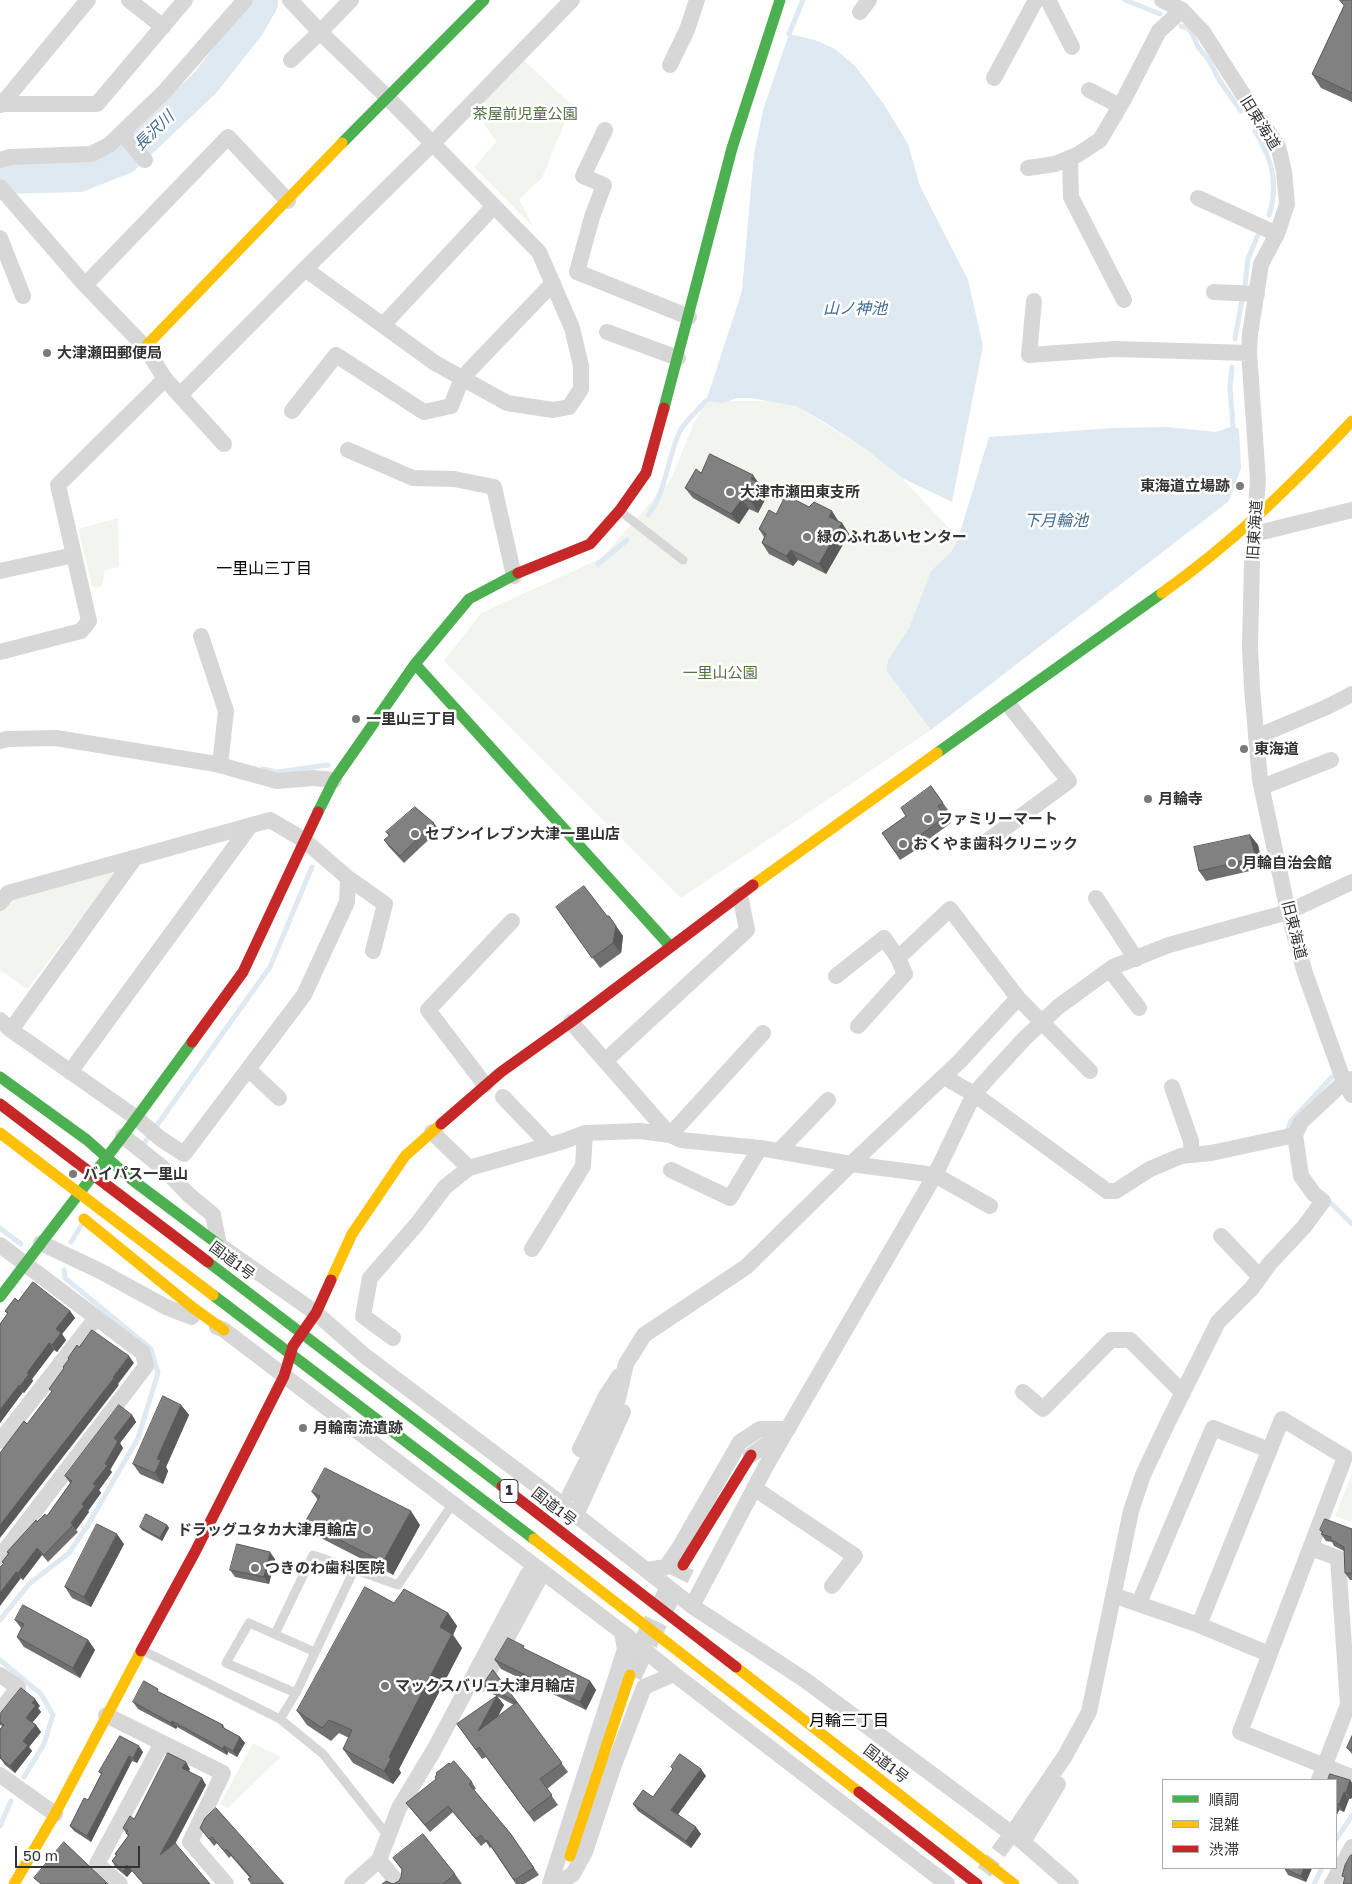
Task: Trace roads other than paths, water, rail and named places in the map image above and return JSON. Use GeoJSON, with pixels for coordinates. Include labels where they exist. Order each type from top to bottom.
{"type":"FeatureCollection","features":[{"type":"Feature","properties":{"kind":"main road"},"geometry":{"type":"LineString","coordinates":[[145,347],[387,97],[484,0]]}},
{"type":"Feature","properties":{"kind":"main road"},"geometry":{"type":"LineString","coordinates":[[0,1297],[123,1136],[140,1121],[243,972],[334,780],[415,664],[469,599],[528,568],[590,544],[620,510],[646,473],[689,317],[732,148],[780,0]]}},
{"type":"Feature","properties":{"kind":"main road"},"geometry":{"type":"LineString","coordinates":[[14,1884],[55,1814],[195,1552],[284,1376],[293,1346],[316,1313],[352,1234],[405,1156],[501,1072],[571,1022],[670,946],[798,852],[1254,527],[1352,421]]}},
{"type":"Feature","properties":{"kind":"main road"},"geometry":{"type":"LineString","coordinates":[[415,664],[670,946]]}},
{"type":"Feature","properties":{"kind":"main road"},"geometry":{"type":"LineString","coordinates":[[0,1077],[87,1140],[131,1179],[219,1245]]}},
{"type":"Feature","properties":{"kind":"main road","name":"国道1号"},"geometry":{"type":"LineString","coordinates":[[0,1104],[529,1506],[1014,1884]]}},
{"type":"Feature","properties":{"kind":"main road","name":"1"},"geometry":{"type":"LineString","coordinates":[[0,1133],[659,1635],[976,1884]]}},
{"type":"Feature","properties":{"kind":"main road"},"geometry":{"type":"LineString","coordinates":[[57,1197],[192,1307],[224,1330]]}},
{"type":"Feature","properties":{"kind":"main road"},"geometry":{"type":"LineString","coordinates":[[683,1565],[750,1454]]}},
{"type":"Feature","properties":{"kind":"main road"},"geometry":{"type":"LineString","coordinates":[[570,1856],[630,1675]]}},
{"type":"Feature","properties":{"kind":"street"},"geometry":{"type":"LineString","coordinates":[[0,105],[88,0]]}},
{"type":"Feature","properties":{"kind":"street"},"geometry":{"type":"LineString","coordinates":[[129,0],[163,27]]}},
{"type":"Feature","properties":{"kind":"street"},"geometry":{"type":"LineString","coordinates":[[0,105],[97,104],[185,0]]}},
{"type":"Feature","properties":{"kind":"street"},"geometry":{"type":"LineString","coordinates":[[0,160],[10,157],[91,154],[109,145],[123,134],[164,92],[245,0]]}},
{"type":"Feature","properties":{"kind":"street"},"geometry":{"type":"LineString","coordinates":[[290,0],[539,252],[572,328],[581,366],[580,388],[569,407],[553,410],[507,403],[435,363],[305,268]]}},
{"type":"Feature","properties":{"kind":"street"},"geometry":{"type":"LineString","coordinates":[[291,60],[351,0]]}},
{"type":"Feature","properties":{"kind":"street"},"geometry":{"type":"LineString","coordinates":[[180,395],[305,268],[433,143],[572,0]]}},
{"type":"Feature","properties":{"kind":"street"},"geometry":{"type":"LineString","coordinates":[[670,65],[697,0]]}},
{"type":"Feature","properties":{"kind":"street"},"geometry":{"type":"LineString","coordinates":[[994,78],[1036,0]]}},
{"type":"Feature","properties":{"kind":"street"},"geometry":{"type":"LineString","coordinates":[[1048,0],[1072,47]]}},
{"type":"Feature","properties":{"kind":"street","name":"旧東海道"},"geometry":{"type":"LineString","coordinates":[[1162,0],[1182,10],[1203,32],[1278,146],[1284,171],[1287,204],[1262,264],[1249,353],[1258,480],[1254,527],[1250,647],[1256,736],[1262,787],[1288,912],[1305,973],[1349,1086]]}},
{"type":"Feature","properties":{"kind":"street"},"geometry":{"type":"LineString","coordinates":[[1028,168],[1055,164],[1070,158],[1100,140],[1159,31],[1182,10]]}},
{"type":"Feature","properties":{"kind":"street"},"geometry":{"type":"LineString","coordinates":[[1089,90],[1120,106]]}},
{"type":"Feature","properties":{"kind":"street"},"geometry":{"type":"LineString","coordinates":[[605,130],[583,176],[604,186],[592,217],[577,272],[689,317]]}},
{"type":"Feature","properties":{"kind":"street"},"geometry":{"type":"LineString","coordinates":[[123,134],[145,159]]}},
{"type":"Feature","properties":{"kind":"street"},"geometry":{"type":"LineString","coordinates":[[85,285],[228,137],[288,201]]}},
{"type":"Feature","properties":{"kind":"street"},"geometry":{"type":"LineString","coordinates":[[1070,158],[1071,197],[1124,300]]}},
{"type":"Feature","properties":{"kind":"street"},"geometry":{"type":"LineString","coordinates":[[1,189],[85,285],[145,347],[165,378],[224,444]]}},
{"type":"Feature","properties":{"kind":"street"},"geometry":{"type":"LineString","coordinates":[[1198,198],[1276,234]]}},
{"type":"Feature","properties":{"kind":"street"},"geometry":{"type":"LineString","coordinates":[[383,325],[494,206]]}},
{"type":"Feature","properties":{"kind":"street"},"geometry":{"type":"LineString","coordinates":[[0,238],[23,296]]}},
{"type":"Feature","properties":{"kind":"street"},"geometry":{"type":"LineString","coordinates":[[292,412],[336,355],[424,412],[451,406],[462,378],[553,284]]}},
{"type":"Feature","properties":{"kind":"street"},"geometry":{"type":"LineString","coordinates":[[1214,292],[1257,294]]}},
{"type":"Feature","properties":{"kind":"street"},"geometry":{"type":"LineString","coordinates":[[1034,301],[1029,355],[1115,349],[1249,353]]}},
{"type":"Feature","properties":{"kind":"street"},"geometry":{"type":"LineString","coordinates":[[607,332],[678,358]]}},
{"type":"Feature","properties":{"kind":"street"},"geometry":{"type":"LineString","coordinates":[[0,652],[81,631],[89,621],[58,485],[165,378]]}},
{"type":"Feature","properties":{"kind":"street"},"geometry":{"type":"LineString","coordinates":[[348,450],[413,478],[454,479],[494,487],[514,576]]}},
{"type":"Feature","properties":{"kind":"street"},"geometry":{"type":"LineString","coordinates":[[1254,527],[1352,510]]}},
{"type":"Feature","properties":{"kind":"street"},"geometry":{"type":"LineString","coordinates":[[0,571],[74,555]]}},
{"type":"Feature","properties":{"kind":"street"},"geometry":{"type":"LineString","coordinates":[[201,636],[226,711],[220,765]]}},
{"type":"Feature","properties":{"kind":"street"},"geometry":{"type":"LineString","coordinates":[[1256,736],[1327,707],[1352,694]]}},
{"type":"Feature","properties":{"kind":"street"},"geometry":{"type":"LineString","coordinates":[[986,842],[1069,781],[1008,704]]}},
{"type":"Feature","properties":{"kind":"street"},"geometry":{"type":"LineString","coordinates":[[0,740],[56,738],[220,765],[277,781],[313,778],[334,780]]}},
{"type":"Feature","properties":{"kind":"street"},"geometry":{"type":"LineString","coordinates":[[1262,787],[1331,760]]}},
{"type":"Feature","properties":{"kind":"street"},"geometry":{"type":"LineString","coordinates":[[0,903],[8,893],[270,820],[304,840],[348,878],[385,904],[373,951]]}},
{"type":"Feature","properties":{"kind":"street"},"geometry":{"type":"LineString","coordinates":[[70,1072],[250,826]]}},
{"type":"Feature","properties":{"kind":"street"},"geometry":{"type":"LineString","coordinates":[[134,859],[5,1025],[184,1154],[304,995],[347,902],[348,878]]}},
{"type":"Feature","properties":{"kind":"street"},"geometry":{"type":"LineString","coordinates":[[692,1606],[754,1488],[935,1175],[974,1094],[1024,1039],[1058,1007],[1110,970],[1169,945],[1288,912],[1352,882]]}},
{"type":"Feature","properties":{"kind":"street"},"geometry":{"type":"LineString","coordinates":[[605,1061],[747,930],[740,895]]}},
{"type":"Feature","properties":{"kind":"street"},"geometry":{"type":"LineString","coordinates":[[1096,898],[1136,959]]}},
{"type":"Feature","properties":{"kind":"street"},"geometry":{"type":"LineString","coordinates":[[898,958],[950,909],[1018,998],[1090,1071]]}},
{"type":"Feature","properties":{"kind":"street"},"geometry":{"type":"LineString","coordinates":[[485,1085],[428,1010],[512,921]]}},
{"type":"Feature","properties":{"kind":"street"},"geometry":{"type":"LineString","coordinates":[[836,976],[884,938],[898,958],[905,974],[858,1026]]}},
{"type":"Feature","properties":{"kind":"street"},"geometry":{"type":"LineString","coordinates":[[1110,970],[1139,1008]]}},
{"type":"Feature","properties":{"kind":"street"},"geometry":{"type":"LineString","coordinates":[[563,1497],[606,1396],[644,1335],[746,1267],[851,1164],[944,1077],[1018,998]]}},
{"type":"Feature","properties":{"kind":"street"},"geometry":{"type":"LineString","coordinates":[[571,1022],[670,1135]]}},
{"type":"Feature","properties":{"kind":"street"},"geometry":{"type":"LineString","coordinates":[[670,1135],[763,1033]]}},
{"type":"Feature","properties":{"kind":"street"},"geometry":{"type":"LineString","coordinates":[[248,1069],[279,1098]]}},
{"type":"Feature","properties":{"kind":"street"},"geometry":{"type":"LineString","coordinates":[[944,1077],[974,1094],[1107,1192],[1122,1188],[1150,1169],[1181,1156],[1191,1148],[1251,1136]]}},
{"type":"Feature","properties":{"kind":"street"},"geometry":{"type":"LineString","coordinates":[[1011,1827],[1072,1742],[1089,1712],[1131,1511],[1143,1475],[1218,1322],[1252,1288],[1270,1263],[1304,1227],[1323,1201],[1314,1194],[1300,1176],[1294,1135],[1301,1122],[1349,1086]]}},
{"type":"Feature","properties":{"kind":"street"},"geometry":{"type":"LineString","coordinates":[[1172,1087],[1191,1148]]}},
{"type":"Feature","properties":{"kind":"street"},"geometry":{"type":"LineString","coordinates":[[503,1097],[549,1145]]}},
{"type":"Feature","properties":{"kind":"street"},"geometry":{"type":"LineString","coordinates":[[779,1151],[828,1100]]}},
{"type":"Feature","properties":{"kind":"street"},"geometry":{"type":"LineString","coordinates":[[393,1338],[363,1316],[370,1278],[417,1224],[445,1187],[469,1168],[585,1133],[640,1131],[670,1135],[681,1140],[760,1148],[851,1164],[935,1175],[990,1206]]}},
{"type":"Feature","properties":{"kind":"street"},"geometry":{"type":"LineString","coordinates":[[432,1132],[469,1168]]}},
{"type":"Feature","properties":{"kind":"street"},"geometry":{"type":"LineString","coordinates":[[532,1249],[583,1166],[585,1133]]}},
{"type":"Feature","properties":{"kind":"street"},"geometry":{"type":"LineString","coordinates":[[1191,1148],[1211,1153],[1294,1135]]}},
{"type":"Feature","properties":{"kind":"street"},"geometry":{"type":"LineString","coordinates":[[123,1136],[163,1168],[189,1195],[213,1215],[219,1245],[316,1313],[365,1356],[563,1497],[576,1515],[692,1606],[805,1680],[1011,1827],[1023,1842],[1071,1884]]}},
{"type":"Feature","properties":{"kind":"street"},"geometry":{"type":"LineString","coordinates":[[671,1170],[730,1198],[760,1148]]}},
{"type":"Feature","properties":{"kind":"street"},"geometry":{"type":"LineString","coordinates":[[1221,1236],[1260,1277]]}},
{"type":"Feature","properties":{"kind":"street"},"geometry":{"type":"LineString","coordinates":[[41,1243],[100,1271],[166,1306],[224,1330],[453,1503],[532,1568],[622,1632],[947,1884]]}},
{"type":"Feature","properties":{"kind":"street"},"geometry":{"type":"LineString","coordinates":[[0,1245],[143,1353],[146,1366],[0,1557]]}},
{"type":"Feature","properties":{"kind":"street"},"geometry":{"type":"LineString","coordinates":[[0,1441],[96,1318]]}},
{"type":"Feature","properties":{"kind":"street"},"geometry":{"type":"LineString","coordinates":[[1022,1392],[1043,1409],[1111,1340],[1130,1340],[1183,1393]]}},
{"type":"Feature","properties":{"kind":"street"},"geometry":{"type":"LineString","coordinates":[[576,1515],[627,1404],[626,1364]]}},
{"type":"Feature","properties":{"kind":"street"},"geometry":{"type":"LineString","coordinates":[[1199,1625],[1282,1418],[1345,1457],[1268,1654],[1240,1732],[1321,1773],[1352,1777]]}},
{"type":"Feature","properties":{"kind":"street"},"geometry":{"type":"LineString","coordinates":[[646,1570],[666,1567],[679,1548],[740,1442],[760,1428],[788,1429]]}},
{"type":"Feature","properties":{"kind":"street"},"geometry":{"type":"LineString","coordinates":[[1139,1603],[1213,1428],[1270,1450]]}},
{"type":"Feature","properties":{"kind":"street"},"geometry":{"type":"LineString","coordinates":[[750,1454],[788,1429]]}},
{"type":"Feature","properties":{"kind":"street"},"geometry":{"type":"LineString","coordinates":[[754,1488],[855,1556],[832,1586]]}},
{"type":"Feature","properties":{"kind":"street"},"geometry":{"type":"LineString","coordinates":[[1311,1548],[1338,1558],[1348,1705],[1321,1773]]}},
{"type":"Feature","properties":{"kind":"street"},"geometry":{"type":"LineString","coordinates":[[352,1884],[380,1860],[399,1808],[434,1750],[451,1741],[532,1568]]}},
{"type":"Feature","properties":{"kind":"street"},"geometry":{"type":"LineString","coordinates":[[434,1750],[430,1735],[532,1568]]}},
{"type":"Feature","properties":{"kind":"street"},"geometry":{"type":"LineString","coordinates":[[1113,1595],[1199,1625],[1268,1654]]}},
{"type":"Feature","properties":{"kind":"street"},"geometry":{"type":"LineString","coordinates":[[551,1884],[625,1649],[622,1632]]}},
{"type":"Feature","properties":{"kind":"street"},"geometry":{"type":"LineString","coordinates":[[556,1884],[573,1874],[585,1852],[614,1765],[644,1687],[674,1674]]}},
{"type":"Feature","properties":{"kind":"street"},"geometry":{"type":"LineString","coordinates":[[0,1675],[18,1687],[0,1712]]}},
{"type":"Feature","properties":{"kind":"street"},"geometry":{"type":"LineString","coordinates":[[106,1716],[223,1774],[190,1842],[226,1884]]}},
{"type":"Feature","properties":{"kind":"street"},"geometry":{"type":"LineString","coordinates":[[1023,1842],[1080,1748],[1072,1742]]}},
{"type":"Feature","properties":{"kind":"street"},"geometry":{"type":"LineString","coordinates":[[120,1884],[97,1864],[162,1743]]}},
{"type":"Feature","properties":{"kind":"street"},"geometry":{"type":"LineString","coordinates":[[0,1775],[55,1814]]}},
{"type":"Feature","properties":{"kind":"street"},"geometry":{"type":"LineString","coordinates":[[1332,1884],[1352,1847]]}},
{"type":"Feature","properties":{"kind":"street"},"geometry":{"type":"LineString","coordinates":[[551,1884],[570,1856]]}},
{"type":"Feature","properties":{"kind":"street"},"geometry":{"type":"LineString","coordinates":[[380,1860],[399,1884]]}},
{"type":"Feature","properties":{"kind":"lane"},"geometry":{"type":"LineString","coordinates":[[620,510],[683,560]]}},
{"type":"Feature","properties":{"kind":"lane"},"geometry":{"type":"LineString","coordinates":[[275,1634],[313,1555],[398,1585],[453,1503]]}},
{"type":"Feature","properties":{"kind":"lane"},"geometry":{"type":"LineString","coordinates":[[280,1720],[296,1693],[354,1570]]}},
{"type":"Feature","properties":{"kind":"lane"},"geometry":{"type":"LineString","coordinates":[[296,1693],[226,1663],[249,1623],[315,1652]]}},
{"type":"Feature","properties":{"kind":"lane"},"geometry":{"type":"LineString","coordinates":[[142,1650],[280,1720],[322,1754],[388,1836]]}},
{"type":"Feature","properties":{"kind":"water","name":"山ノ神池"},"geometry":{"type":"Polygon","coordinates":[[[789,34],[815,40],[835,49],[855,66],[883,103],[908,144],[920,186],[968,280],[983,346],[952,502],[902,478],[867,450],[796,406],[751,398],[737,398],[723,403],[706,401],[742,291],[754,154],[763,110],[789,34]]]}},
{"type":"Feature","properties":{"kind":"water","name":"下月輪池"},"geometry":{"type":"Polygon","coordinates":[[[1233,426],[1239,429],[1241,468],[1229,501],[931,730],[886,670],[888,660],[909,628],[931,571],[951,552],[958,539],[989,437],[1114,428],[1168,427],[1216,432],[1233,426]]]}},
{"type":"Feature","properties":{"kind":"waterway"},"geometry":{"type":"LineString","coordinates":[[789,34],[803,0]]}},
{"type":"Feature","properties":{"kind":"waterway"},"geometry":{"type":"LineString","coordinates":[[1125,0],[1160,14]]}},
{"type":"Feature","properties":{"kind":"waterway","name":"長沢川"},"geometry":{"type":"LineString","coordinates":[[0,179],[79,177],[125,159],[205,83],[250,26],[263,3]]}},
{"type":"Feature","properties":{"kind":"waterway"},"geometry":{"type":"LineString","coordinates":[[1181,26],[1188,28],[1193,35],[1198,47],[1208,59],[1220,81],[1241,111]]}},
{"type":"Feature","properties":{"kind":"waterway"},"geometry":{"type":"LineString","coordinates":[[1255,131],[1266,152],[1272,172],[1273,193],[1269,215]]}},
{"type":"Feature","properties":{"kind":"waterway"},"geometry":{"type":"LineString","coordinates":[[1245,285],[1248,259],[1258,235]]}},
{"type":"Feature","properties":{"kind":"waterway"},"geometry":{"type":"LineString","coordinates":[[1235,339],[1242,300]]}},
{"type":"Feature","properties":{"kind":"waterway"},"geometry":{"type":"LineString","coordinates":[[1232,367],[1230,387],[1233,426]]}},
{"type":"Feature","properties":{"kind":"waterway"},"geometry":{"type":"LineString","coordinates":[[648,515],[659,496],[680,431],[706,401]]}},
{"type":"Feature","properties":{"kind":"waterway"},"geometry":{"type":"LineString","coordinates":[[598,564],[627,540]]}},
{"type":"Feature","properties":{"kind":"waterway"},"geometry":{"type":"LineString","coordinates":[[262,769],[277,772],[328,765]]}},
{"type":"Feature","properties":{"kind":"waterway"},"geometry":{"type":"LineString","coordinates":[[145,1142],[270,967],[312,867]]}},
{"type":"Feature","properties":{"kind":"waterway"},"geometry":{"type":"LineString","coordinates":[[1288,1129],[1291,1121],[1332,1077]]}},
{"type":"Feature","properties":{"kind":"waterway"},"geometry":{"type":"LineString","coordinates":[[1332,1204],[1352,1224]]}},
{"type":"Feature","properties":{"kind":"waterway"},"geometry":{"type":"LineString","coordinates":[[71,1242],[81,1226]]}},
{"type":"Feature","properties":{"kind":"waterway"},"geometry":{"type":"LineString","coordinates":[[0,1228],[21,1244]]}},
{"type":"Feature","properties":{"kind":"waterway"},"geometry":{"type":"LineString","coordinates":[[0,1620],[29,1584],[69,1553],[88,1525],[138,1438],[158,1373],[151,1349],[65,1278],[64,1270]]}},
{"type":"Feature","properties":{"kind":"waterway"},"geometry":{"type":"LineString","coordinates":[[0,1660],[41,1694],[53,1715],[44,1744],[24,1777]]}},
{"type":"Feature","properties":{"kind":"waterway"},"geometry":{"type":"LineString","coordinates":[[0,1826],[11,1801]]}},
{"type":"Feature","properties":{"kind":"waterway"},"geometry":{"type":"LineString","coordinates":[[1337,1838],[1352,1815]]}},
{"type":"Feature","properties":{"kind":"waterway"},"geometry":{"type":"LineString","coordinates":[[1314,1884],[1322,1869]]}},
{"type":"Feature","properties":{"kind":"tunnel"},"geometry":{"type":"LineString","coordinates":[[630,1675],[683,1565]]}},
{"type":"Feature","properties":{"kind":"tunnel"},"geometry":{"type":"LineString","coordinates":[[984,1872],[1018,1825]]}},
{"type":"Feature","properties":{"kind":"place","name":"大津瀬田郵便局"},"geometry":{"type":"Point","coordinates":[47,353]}},
{"type":"Feature","properties":{"kind":"place","name":"東海道立場跡"},"geometry":{"type":"Point","coordinates":[1240,486]}},
{"type":"Feature","properties":{"kind":"place","name":"大津市瀬田東支所"},"geometry":{"type":"Point","coordinates":[730,492]}},
{"type":"Feature","properties":{"kind":"place","name":"緑のふれあいセンター"},"geometry":{"type":"Point","coordinates":[807,537]}},
{"type":"Feature","properties":{"kind":"place","name":"一里山三丁目"},"geometry":{"type":"Point","coordinates":[356,719]}},
{"type":"Feature","properties":{"kind":"place","name":"東海道"},"geometry":{"type":"Point","coordinates":[1244,749]}},
{"type":"Feature","properties":{"kind":"place","name":"月輪寺"},"geometry":{"type":"Point","coordinates":[1148,799]}},
{"type":"Feature","properties":{"kind":"place","name":"ファミリーマート"},"geometry":{"type":"Point","coordinates":[928,819]}},
{"type":"Feature","properties":{"kind":"place","name":"セブンイレブン大津一里山店"},"geometry":{"type":"Point","coordinates":[415,834]}},
{"type":"Feature","properties":{"kind":"place","name":"おくやま歯科クリニック"},"geometry":{"type":"Point","coordinates":[903,844]}},
{"type":"Feature","properties":{"kind":"place","name":"月輪自治会館"},"geometry":{"type":"Point","coordinates":[1232,863]}},
{"type":"Feature","properties":{"kind":"place","name":"バイパス一里山"},"geometry":{"type":"Point","coordinates":[73,1174]}},
{"type":"Feature","properties":{"kind":"place","name":"月輪南流遺跡"},"geometry":{"type":"Point","coordinates":[303,1428]}},
{"type":"Feature","properties":{"kind":"place","name":"ドラッグユタカ大津月輪店"},"geometry":{"type":"Point","coordinates":[367,1530]}},
{"type":"Feature","properties":{"kind":"place","name":"つきのわ歯科医院"},"geometry":{"type":"Point","coordinates":[255,1568]}},
{"type":"Feature","properties":{"kind":"place","name":"マックスバリュ大津月輪店"},"geometry":{"type":"Point","coordinates":[385,1686]}},
{"type":"Feature","properties":{"kind":"district","name":"一里山三丁目"},"geometry":{"type":"Point","coordinates":[264,569]}},
{"type":"Feature","properties":{"kind":"district","name":"月輪三丁目"},"geometry":{"type":"Point","coordinates":[849,1721]}},
{"type":"Feature","properties":{"kind":"park label","name":"茶屋前児童公園"},"geometry":{"type":"Point","coordinates":[525,114]}},
{"type":"Feature","properties":{"kind":"park label","name":"一里山公園"},"geometry":{"type":"Point","coordinates":[720,673]}}]}
